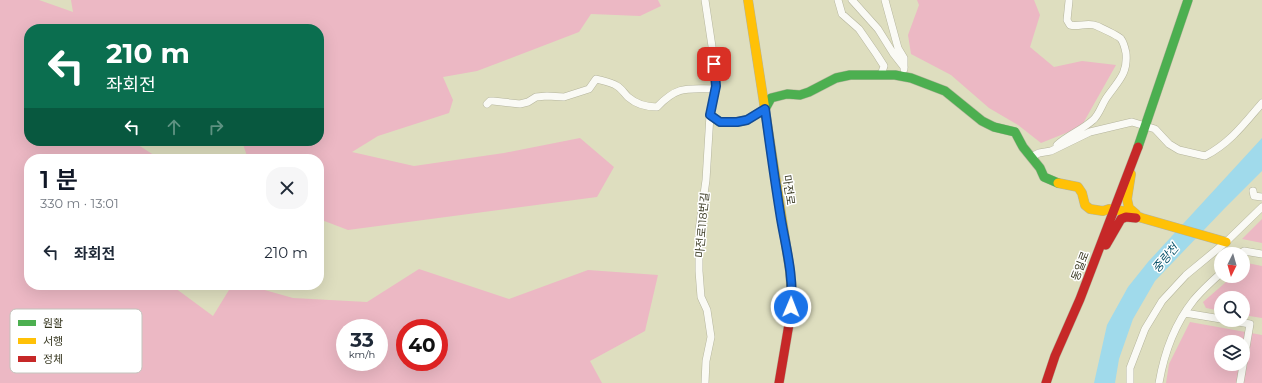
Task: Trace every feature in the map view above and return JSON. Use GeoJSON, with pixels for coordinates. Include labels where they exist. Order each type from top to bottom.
{"type":"FeatureCollection","features":[{"type":"Feature","properties":{"kind":"street","name":"마전로118번길"},"geometry":{"type":"LineString","coordinates":[[705,0],[713,53],[716,89],[710,115],[706,180],[699,230],[699,271],[701,297],[707,310],[711,337],[706,361],[705,383]]}},
{"type":"Feature","properties":{"kind":"street","name":"마전로"},"geometry":{"type":"LineString","coordinates":[[748,0],[792,290],[790,317],[779,383]]}},
{"type":"Feature","properties":{"kind":"street"},"geometry":{"type":"LineString","coordinates":[[838,0],[842,14],[859,30],[881,60],[884,66],[881,75]]}},
{"type":"Feature","properties":{"kind":"street"},"geometry":{"type":"LineString","coordinates":[[852,0],[878,29],[904,67]]}},
{"type":"Feature","properties":{"kind":"street"},"geometry":{"type":"LineString","coordinates":[[885,0],[898,48],[904,58],[904,77]]}},
{"type":"Feature","properties":{"kind":"street"},"geometry":{"type":"LineString","coordinates":[[1051,151],[1066,137],[1076,132],[1094,119],[1107,97],[1123,76],[1126,61],[1125,46],[1121,38],[1092,24],[1076,27],[1070,25],[1067,20],[1068,0]]}},
{"type":"Feature","properties":{"kind":"street"},"geometry":{"type":"LineString","coordinates":[[1142,218],[1129,208],[1127,199],[1133,158],[1188,0]]}},
{"type":"Feature","properties":{"kind":"street"},"geometry":{"type":"LineString","coordinates":[[710,115],[720,122],[737,122],[747,120],[765,109],[771,98],[787,94],[800,95],[836,78],[881,75],[904,77],[945,91],[982,121],[994,128],[1015,132],[1023,147],[1040,168],[1044,177],[1054,182],[1078,187],[1082,193],[1085,205],[1090,209],[1103,211],[1114,209],[1123,211],[1142,218],[1222,240]]}},
{"type":"Feature","properties":{"kind":"street"},"geometry":{"type":"LineString","coordinates":[[487,104],[490,101],[520,104],[542,96],[564,97],[589,89],[596,79],[612,83],[634,102],[651,107],[657,107],[670,94],[677,90],[716,89]]}},
{"type":"Feature","properties":{"kind":"street"},"geometry":{"type":"LineString","coordinates":[[1031,157],[1040,153],[1051,151],[1090,132],[1132,122],[1154,129],[1169,144],[1179,150],[1205,156],[1219,148],[1233,137],[1262,104]]}},
{"type":"Feature","properties":{"kind":"street","name":"동일로"},"geometry":{"type":"LineString","coordinates":[[1046,383],[1055,356],[1080,299],[1133,158]]}},
{"type":"Feature","properties":{"kind":"street"},"geometry":{"type":"LineString","coordinates":[[1253,192],[1254,196],[1262,197]]}},
{"type":"Feature","properties":{"kind":"street"},"geometry":{"type":"LineString","coordinates":[[1130,383],[1130,368],[1145,329],[1162,301],[1222,240],[1262,207]]}},
{"type":"Feature","properties":{"kind":"street"},"geometry":{"type":"LineString","coordinates":[[1093,265],[1120,220],[1124,217],[1142,218]]}},
{"type":"Feature","properties":{"kind":"street"},"geometry":{"type":"LineString","coordinates":[[1250,252],[1262,254]]}},
{"type":"Feature","properties":{"kind":"street"},"geometry":{"type":"LineString","coordinates":[[1158,383],[1163,361],[1171,339],[1185,313],[1192,302],[1214,280]]}},
{"type":"Feature","properties":{"kind":"street"},"geometry":{"type":"LineString","coordinates":[[1185,313],[1214,318]]}},
{"type":"Feature","properties":{"kind":"street"},"geometry":{"type":"LineString","coordinates":[[1240,383],[1249,327]]}},
{"type":"Feature","properties":{"kind":"shaded area"},"geometry":{"type":"Polygon","coordinates":[[[0,0],[39,0],[73,12],[71,0],[658,0],[661,6],[640,16],[591,14],[579,32],[477,71],[443,77],[453,100],[449,113],[378,136],[352,152],[414,166],[504,153],[580,138],[614,167],[597,197],[348,230],[324,221],[324,154],[246,154],[244,146],[324,146],[324,24],[24,24],[24,146],[140,146],[152,154],[24,154],[24,290],[178,290],[213,316],[229,290],[265,290],[293,298],[367,302],[419,269],[509,299],[588,270],[658,275],[645,331],[590,361],[602,383],[0,383],[0,0]]]}},
{"type":"Feature","properties":{"kind":"shaded area"},"geometry":{"type":"Polygon","coordinates":[[[917,0],[1034,0],[1040,15],[1030,47],[1054,67],[1082,61],[1116,65],[1081,127],[1041,143],[1018,125],[989,108],[951,75],[911,54],[908,35],[919,5],[917,0]]]}},
{"type":"Feature","properties":{"kind":"shaded area"},"geometry":{"type":"Polygon","coordinates":[[[1262,219],[1262,243],[1242,239],[1262,219]]]}},
{"type":"Feature","properties":{"kind":"shaded area"},"geometry":{"type":"Polygon","coordinates":[[[1250,264],[1262,266],[1262,318],[1250,316],[1250,291],[1216,291],[1225,283],[1250,283],[1250,264]]]}},
{"type":"Feature","properties":{"kind":"shaded area"},"geometry":{"type":"Polygon","coordinates":[[[1214,292],[1214,310],[1206,308],[1203,302],[1214,292]]]}},
{"type":"Feature","properties":{"kind":"shaded area"},"geometry":{"type":"Polygon","coordinates":[[[1190,322],[1262,335],[1262,383],[1166,383],[1169,364],[1190,322]]]}},
{"type":"Feature","properties":{"kind":"water","name":"중랑천"},"geometry":{"type":"Polygon","coordinates":[[[1262,138],[1262,171],[1155,281],[1133,319],[1119,359],[1115,383],[1094,383],[1107,325],[1128,287],[1148,262],[1262,138]]]}},
{"type":"Feature","properties":{"kind":"traffic: fast"},"geometry":{"type":"LineString","coordinates":[[1138,147],[1188,0]]}},
{"type":"Feature","properties":{"kind":"traffic: fast"},"geometry":{"type":"LineString","coordinates":[[710,115],[720,122],[737,122],[747,120],[765,109],[771,98],[787,94],[800,95],[836,78],[850,75],[895,75],[911,78],[945,91],[982,121],[994,127],[1015,132],[1023,147],[1040,168],[1044,177],[1058,183]]}},
{"type":"Feature","properties":{"kind":"traffic: slow"},"geometry":{"type":"LineString","coordinates":[[748,0],[790,271],[792,296],[789,324]]}},
{"type":"Feature","properties":{"kind":"traffic: slow"},"geometry":{"type":"LineString","coordinates":[[1131,174],[1127,199],[1129,208],[1136,214]]}},
{"type":"Feature","properties":{"kind":"traffic: slow"},"geometry":{"type":"LineString","coordinates":[[1058,183],[1078,187],[1082,193],[1085,205],[1090,209],[1103,211],[1109,209],[1123,211],[1142,218],[1226,242]]}},
{"type":"Feature","properties":{"kind":"traffic: jam"},"geometry":{"type":"LineString","coordinates":[[1046,383],[1055,356],[1080,299],[1138,147]]}},
{"type":"Feature","properties":{"kind":"traffic: jam"},"geometry":{"type":"LineString","coordinates":[[1106,245],[1121,219],[1126,217],[1136,218]]}},
{"type":"Feature","properties":{"kind":"traffic: jam"},"geometry":{"type":"LineString","coordinates":[[779,383],[789,324]]}},
{"type":"Feature","properties":{"kind":"route"},"geometry":{"type":"LineString","coordinates":[[714,64],[716,86],[710,115],[720,122],[737,122],[747,120],[765,109],[790,271],[792,296],[791,307]]}}]}
